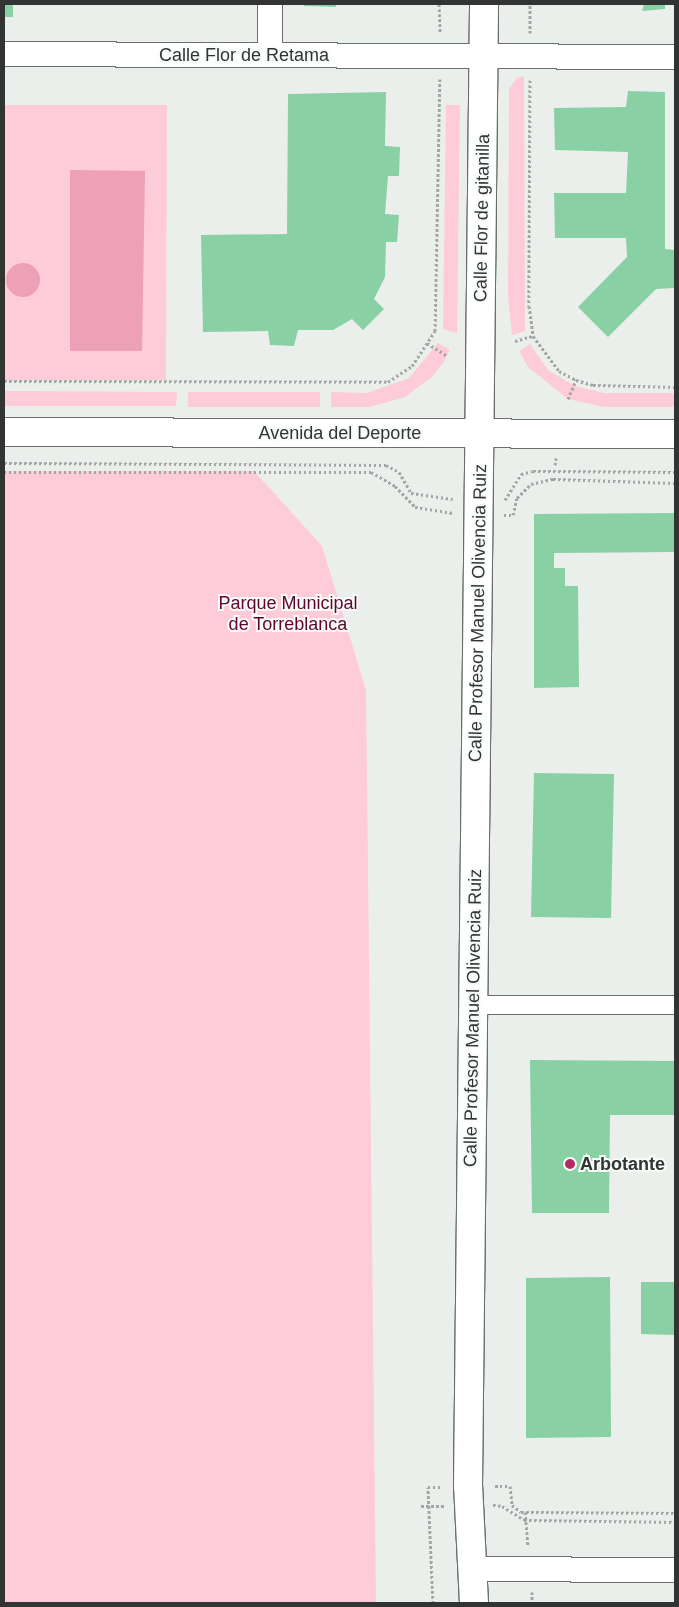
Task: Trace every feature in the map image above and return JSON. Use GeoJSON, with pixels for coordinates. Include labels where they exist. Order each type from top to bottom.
{"type":"FeatureCollection","features":[{"type":"Feature","properties":{"kind":"street"},"geometry":{"type":"LineString","coordinates":[[270,4],[270,55]]}},
{"type":"Feature","properties":{"kind":"street","name":"Calle Flor de gitanilla"},"geometry":{"type":"LineString","coordinates":[[480,433],[484,4]]}},
{"type":"Feature","properties":{"kind":"street","name":"Calle Flor de Retama"},"geometry":{"type":"LineString","coordinates":[[4,54],[675,57]]}},
{"type":"Feature","properties":{"kind":"street","name":"Avenida del Deporte"},"geometry":{"type":"LineString","coordinates":[[4,432],[675,434]]}},
{"type":"Feature","properties":{"kind":"street","name":"Calle Profesor Manuel Olivencia Ruiz"},"geometry":{"type":"LineString","coordinates":[[474,1603],[468,1476],[480,433]]}},
{"type":"Feature","properties":{"kind":"street"},"geometry":{"type":"LineString","coordinates":[[474,1005],[675,1005]]}},
{"type":"Feature","properties":{"kind":"street"},"geometry":{"type":"LineString","coordinates":[[473,1569],[675,1570]]}},
{"type":"Feature","properties":{"kind":"path"},"geometry":{"type":"LineString","coordinates":[[440,4],[440,36]]}},
{"type":"Feature","properties":{"kind":"path"},"geometry":{"type":"LineString","coordinates":[[530,4],[529,306],[533,336],[559,371],[576,380],[593,385],[675,387]]}},
{"type":"Feature","properties":{"kind":"path"},"geometry":{"type":"LineString","coordinates":[[4,381],[388,382],[412,366],[435,331],[440,275],[440,76]]}},
{"type":"Feature","properties":{"kind":"path"},"geometry":{"type":"LineString","coordinates":[[515,340],[533,336]]}},
{"type":"Feature","properties":{"kind":"path"},"geometry":{"type":"LineString","coordinates":[[427,343],[448,356]]}},
{"type":"Feature","properties":{"kind":"path"},"geometry":{"type":"LineString","coordinates":[[568,399],[576,380]]}},
{"type":"Feature","properties":{"kind":"path"},"geometry":{"type":"LineString","coordinates":[[4,463],[386,465],[399,472],[411,493],[455,499]]}},
{"type":"Feature","properties":{"kind":"path"},"geometry":{"type":"LineString","coordinates":[[501,500],[505,500],[521,474],[533,471],[675,472]]}},
{"type":"Feature","properties":{"kind":"path"},"geometry":{"type":"LineString","coordinates":[[4,472],[372,472],[395,486],[415,507],[455,513]]}},
{"type":"Feature","properties":{"kind":"path"},"geometry":{"type":"LineString","coordinates":[[503,515],[512,515],[518,498],[531,484],[554,479],[675,483]]}},
{"type":"Feature","properties":{"kind":"path"},"geometry":{"type":"LineString","coordinates":[[432,1603],[428,1486],[446,1488]]}},
{"type":"Feature","properties":{"kind":"path"},"geometry":{"type":"LineString","coordinates":[[495,1486],[510,1486],[512,1504],[525,1512],[675,1513]]}},
{"type":"Feature","properties":{"kind":"path"},"geometry":{"type":"LineString","coordinates":[[493,1505],[524,1520],[675,1522]]}},
{"type":"Feature","properties":{"kind":"path"},"geometry":{"type":"LineString","coordinates":[[421,1506],[448,1506]]}},
{"type":"Feature","properties":{"kind":"path"},"geometry":{"type":"LineString","coordinates":[[525,1512],[524,1520],[528,1546]]}},
{"type":"Feature","properties":{"kind":"path"},"geometry":{"type":"LineString","coordinates":[[532,1592],[532,1603]]}},
{"type":"Feature","properties":{"kind":"green space"},"geometry":{"type":"Polygon","coordinates":[[[524,76],[525,331],[512,335],[508,296],[509,89],[517,78],[524,76]]]}},
{"type":"Feature","properties":{"kind":"green space"},"geometry":{"type":"Polygon","coordinates":[[[4,105],[167,105],[166,380],[4,380],[4,105]]]}},
{"type":"Feature","properties":{"kind":"green space"},"geometry":{"type":"Polygon","coordinates":[[[446,105],[460,105],[457,333],[443,329],[446,105]]]}},
{"type":"Feature","properties":{"kind":"green space"},"geometry":{"type":"Polygon","coordinates":[[[438,343],[450,350],[445,360],[433,376],[405,397],[370,407],[331,407],[331,392],[367,393],[409,378],[438,343]]]}},
{"type":"Feature","properties":{"kind":"green space"},"geometry":{"type":"Polygon","coordinates":[[[530,344],[548,370],[575,386],[604,393],[675,393],[675,407],[604,407],[568,399],[528,367],[519,351],[530,344]]]}},
{"type":"Feature","properties":{"kind":"green space"},"geometry":{"type":"Polygon","coordinates":[[[4,391],[177,392],[176,406],[4,406],[4,391]]]}},
{"type":"Feature","properties":{"kind":"green space"},"geometry":{"type":"Polygon","coordinates":[[[188,392],[320,392],[320,407],[188,407],[188,392]]]}},
{"type":"Feature","properties":{"kind":"green space","name":"Parque Municipal de Torreblanca"},"geometry":{"type":"Polygon","coordinates":[[[4,471],[254,471],[322,546],[366,690],[376,1603],[4,1603],[4,471]]]}},
{"type":"Feature","properties":{"kind":"shaded area"},"geometry":{"type":"Polygon","coordinates":[[[70,170],[145,171],[142,351],[70,351],[70,170]]]}},
{"type":"Feature","properties":{"kind":"shaded area"},"geometry":{"type":"Polygon","coordinates":[[[23,263],[35,268],[40,280],[35,292],[23,297],[11,292],[6,280],[11,268],[23,263]]]}},
{"type":"Feature","properties":{"kind":"building"},"geometry":{"type":"Polygon","coordinates":[[[4,4],[13,4],[13,17],[4,17],[4,4]]]}},
{"type":"Feature","properties":{"kind":"building"},"geometry":{"type":"Polygon","coordinates":[[[304,4],[336,4],[336,7],[304,6],[304,4]]]}},
{"type":"Feature","properties":{"kind":"building"},"geometry":{"type":"Polygon","coordinates":[[[644,4],[665,4],[665,9],[642,11],[644,4]]]}},
{"type":"Feature","properties":{"kind":"building"},"geometry":{"type":"Polygon","coordinates":[[[628,91],[665,92],[665,249],[675,250],[675,288],[656,289],[608,337],[578,307],[627,257],[626,238],[555,238],[554,193],[626,193],[628,152],[555,150],[554,108],[626,107],[628,91]]]}},
{"type":"Feature","properties":{"kind":"building"},"geometry":{"type":"Polygon","coordinates":[[[386,92],[385,146],[400,147],[399,176],[388,176],[385,214],[399,215],[397,242],[386,242],[385,277],[374,299],[384,309],[363,330],[352,319],[333,330],[298,330],[294,346],[270,345],[268,331],[203,332],[201,235],[287,234],[288,94],[386,92]]]}},
{"type":"Feature","properties":{"kind":"building"},"geometry":{"type":"Polygon","coordinates":[[[675,513],[675,552],[554,553],[554,568],[565,568],[565,586],[578,586],[579,687],[534,688],[534,514],[675,513]]]}},
{"type":"Feature","properties":{"kind":"building"},"geometry":{"type":"Polygon","coordinates":[[[534,773],[614,774],[611,918],[531,917],[534,773]]]}},
{"type":"Feature","properties":{"kind":"building","name":"Arbotante"},"geometry":{"type":"Polygon","coordinates":[[[530,1060],[675,1061],[675,1115],[610,1115],[609,1213],[532,1213],[530,1060]]]}},
{"type":"Feature","properties":{"kind":"building"},"geometry":{"type":"Polygon","coordinates":[[[610,1277],[611,1437],[526,1438],[526,1278],[610,1277]]]}},
{"type":"Feature","properties":{"kind":"building"},"geometry":{"type":"Polygon","coordinates":[[[641,1282],[675,1282],[675,1335],[641,1334],[641,1282]]]}},
{"type":"Feature","properties":{"kind":"place","name":"Arbotante"},"geometry":{"type":"Point","coordinates":[570,1164]}}]}
